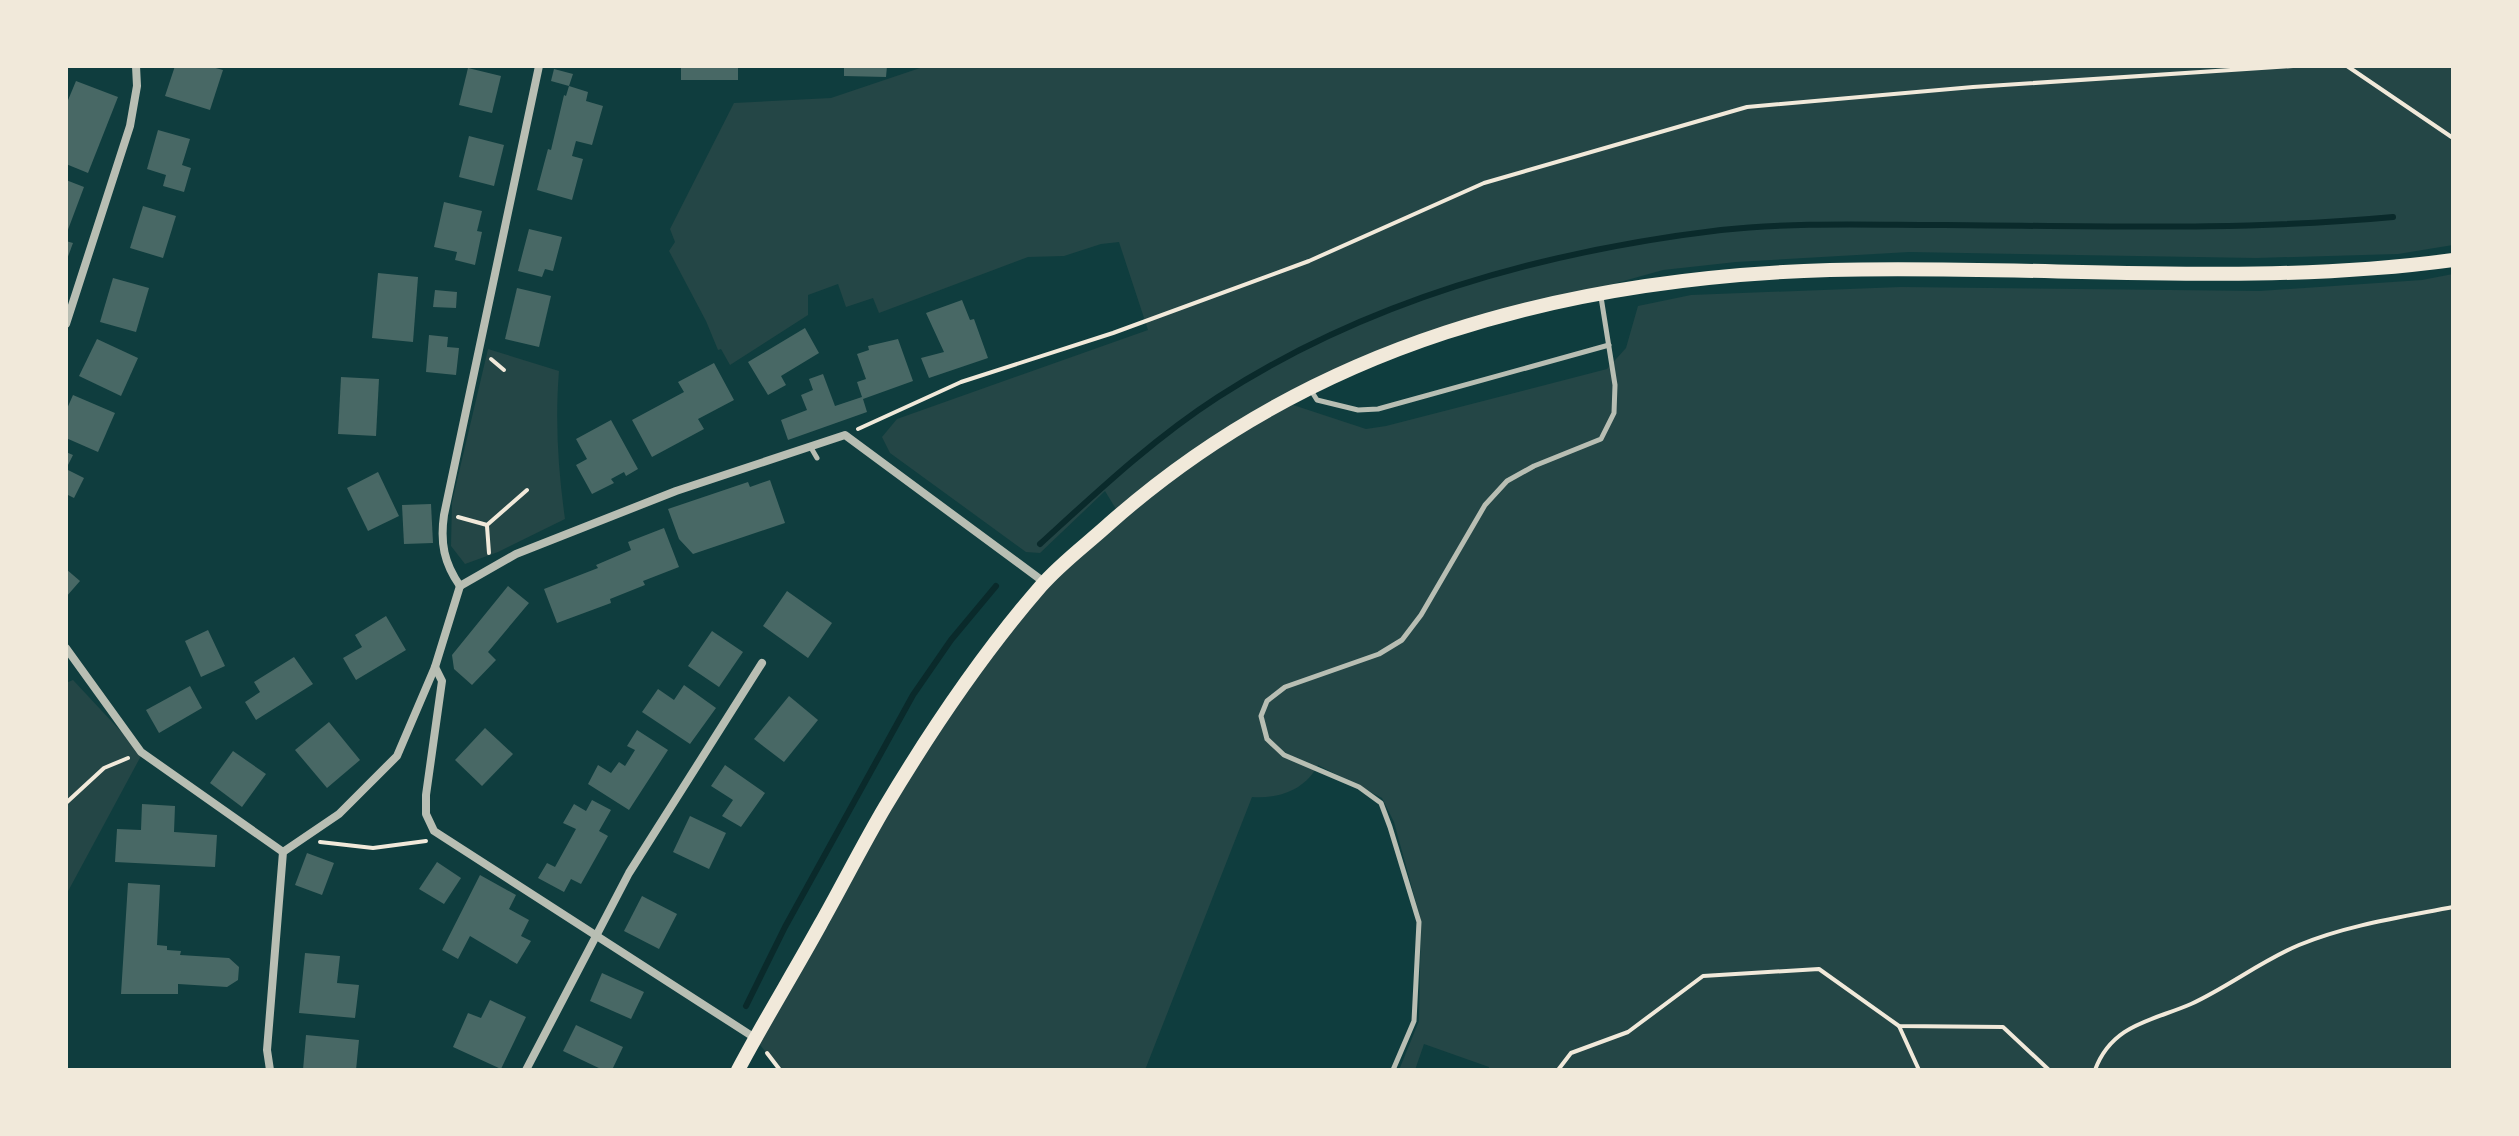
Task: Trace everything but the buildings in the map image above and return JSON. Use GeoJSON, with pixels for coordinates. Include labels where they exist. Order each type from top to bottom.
{"type":"FeatureCollection","features":[{"type":"Feature","properties":{"kind":"main road"},"geometry":{"type":"LineString","coordinates":[[738,1070],[885,808],[981,662],[1044,582],[1154,484],[1219,439],[1313,394],[1366,360],[1519,310],[1600,293],[1737,274],[1915,268],[2306,272],[2453,260]]}},
{"type":"Feature","properties":{"kind":"street"},"geometry":{"type":"LineString","coordinates":[[66,324],[130,126],[137,86],[136,66]]}},
{"type":"Feature","properties":{"kind":"street"},"geometry":{"type":"LineString","coordinates":[[460,586],[447,568],[442,528],[539,66]]}},
{"type":"Feature","properties":{"kind":"street"},"geometry":{"type":"LineString","coordinates":[[283,852],[339,814],[397,756],[435,667],[460,586],[516,554],[676,491],[845,435],[1044,582]]}},
{"type":"Feature","properties":{"kind":"street"},"geometry":{"type":"LineString","coordinates":[[66,648],[141,752],[283,852]]}},
{"type":"Feature","properties":{"kind":"street"},"geometry":{"type":"LineString","coordinates":[[526,1070],[629,873],[762,663]]}},
{"type":"Feature","properties":{"kind":"street"},"geometry":{"type":"LineString","coordinates":[[435,667],[442,681],[426,795],[426,814],[434,831],[755,1038]]}},
{"type":"Feature","properties":{"kind":"street"},"geometry":{"type":"LineString","coordinates":[[270,1070],[267,1050],[283,852]]}},
{"type":"Feature","properties":{"kind":"lane"},"geometry":{"type":"LineString","coordinates":[[1393,1070],[1414,1021],[1419,922],[1381,803],[1359,787],[1284,755],[1267,739],[1261,716],[1267,701],[1285,687],[1379,654],[1402,640],[1421,615],[1485,505],[1507,481],[1534,466],[1601,439],[1614,413],[1615,385],[1600,293]]}},
{"type":"Feature","properties":{"kind":"lane"},"geometry":{"type":"LineString","coordinates":[[1313,394],[1358,410],[1378,409],[1609,345]]}},
{"type":"Feature","properties":{"kind":"lane"},"geometry":{"type":"LineString","coordinates":[[809,445],[817,458]]}},
{"type":"Feature","properties":{"kind":"path"},"geometry":{"type":"LineString","coordinates":[[845,435],[961,382],[1113,333],[1309,261],[1484,183],[1747,107],[1973,87],[2293,66]]}},
{"type":"Feature","properties":{"kind":"path"},"geometry":{"type":"LineString","coordinates":[[2347,66],[2453,138]]}},
{"type":"Feature","properties":{"kind":"path"},"geometry":{"type":"LineString","coordinates":[[487,525],[527,490]]}},
{"type":"Feature","properties":{"kind":"path"},"geometry":{"type":"LineString","coordinates":[[462,518],[487,525]]}},
{"type":"Feature","properties":{"kind":"path"},"geometry":{"type":"LineString","coordinates":[[487,525],[490,568]]}},
{"type":"Feature","properties":{"kind":"path"},"geometry":{"type":"LineString","coordinates":[[66,803],[104,768],[141,752]]}},
{"type":"Feature","properties":{"kind":"path"},"geometry":{"type":"LineString","coordinates":[[302,839],[330,845],[373,848],[424,842],[441,835]]}},
{"type":"Feature","properties":{"kind":"path"},"geometry":{"type":"LineString","coordinates":[[2095,1070],[2102,1051],[2138,1023],[2192,1003],[2299,945],[2351,928],[2453,907]]}},
{"type":"Feature","properties":{"kind":"path"},"geometry":{"type":"LineString","coordinates":[[1558,1070],[1571,1053],[1628,1032],[1703,976],[1819,969],[1899,1026],[1919,1070]]}},
{"type":"Feature","properties":{"kind":"path"},"geometry":{"type":"LineString","coordinates":[[1899,1026],[2003,1027],[2049,1070]]}},
{"type":"Feature","properties":{"kind":"shaded area"},"geometry":{"type":"Polygon","coordinates":[[[926,66],[2453,66],[2453,245],[2398,254],[2256,258],[1909,252],[1736,262],[1663,270],[1444,331],[1284,402],[1366,429],[1607,369],[1626,348],[1638,306],[1691,295],[1901,287],[2260,291],[2422,280],[2453,274],[2453,1070],[1488,1070],[1489,1067],[1424,1044],[1415,1070],[1399,1070],[1419,1021],[1421,921],[1394,822],[1382,798],[1318,765],[1299,787],[1272,796],[1252,797],[1145,1070],[779,1070],[755,1038],[885,808],[1013,620],[1119,514],[1105,491],[1040,553],[1026,552],[890,453],[882,437],[897,419],[1148,330],[1119,242],[1101,244],[1064,256],[1028,257],[879,313],[873,298],[846,307],[838,284],[808,295],[808,315],[730,365],[721,349],[718,350],[669,251],[675,242],[670,229],[734,103],[831,98],[926,66]]]}},
{"type":"Feature","properties":{"kind":"shaded area"},"geometry":{"type":"Polygon","coordinates":[[[488,349],[559,371],[558,445],[565,519],[498,552],[465,564],[451,546],[452,502],[488,349]]]}},
{"type":"Feature","properties":{"kind":"shaded area"},"geometry":{"type":"Polygon","coordinates":[[[73,680],[142,754],[66,895],[66,683],[73,680]]]}},
{"type":"Feature","properties":{"kind":"waterway"},"geometry":{"type":"LineString","coordinates":[[1040,544],[1171,430],[1275,363],[1397,307],[1524,266],[1655,239],[1777,226],[2225,226],[2393,217]]}},
{"type":"Feature","properties":{"kind":"waterway"},"geometry":{"type":"LineString","coordinates":[[746,1006],[785,927],[913,695],[951,640],[996,586]]}}]}
